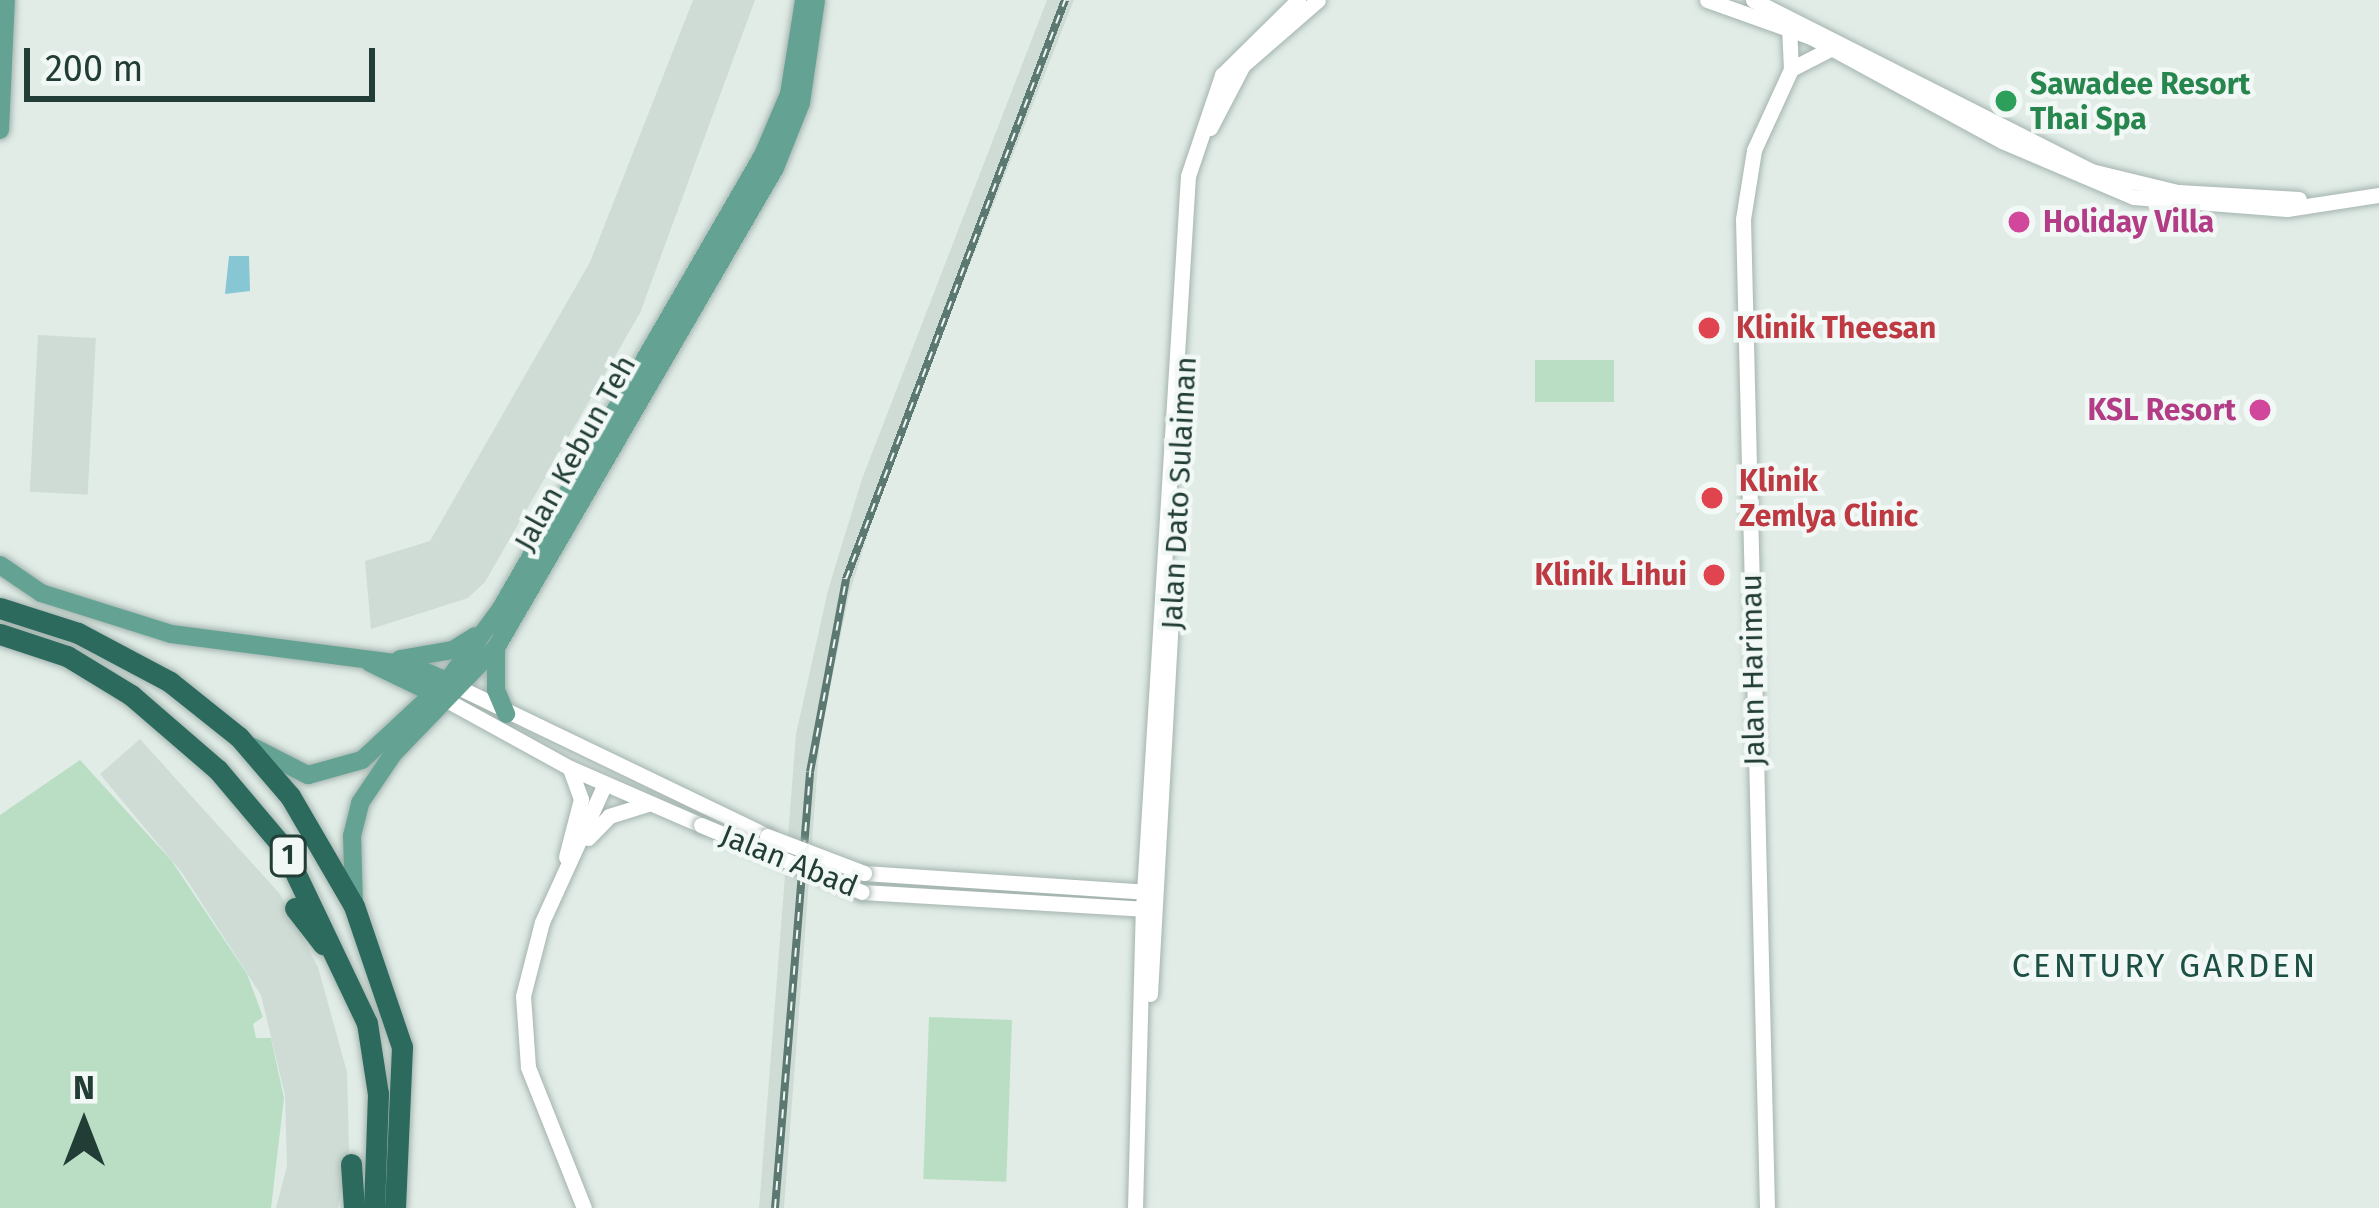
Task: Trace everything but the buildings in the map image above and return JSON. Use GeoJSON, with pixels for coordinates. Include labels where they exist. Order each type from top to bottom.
{"type":"FeatureCollection","features":[{"type":"Feature","properties":{"kind":"highway","name":"1"},"geometry":{"type":"LineString","coordinates":[[0,608],[128,655],[239,737],[290,796],[354,906],[402,1047],[395,1208]]}},
{"type":"Feature","properties":{"kind":"highway","name":"1"},"geometry":{"type":"LineString","coordinates":[[0,634],[111,681],[218,770],[283,847],[367,1023],[378,1094],[374,1208]]}},
{"type":"Feature","properties":{"kind":"highway"},"geometry":{"type":"LineString","coordinates":[[295,908],[367,1023]]}},
{"type":"Feature","properties":{"kind":"highway"},"geometry":{"type":"LineString","coordinates":[[351,1164],[354,1208]]}},
{"type":"Feature","properties":{"kind":"main road"},"geometry":{"type":"LineString","coordinates":[[0,130],[6,0]]}},
{"type":"Feature","properties":{"kind":"main road","name":"Jalan Kebun Teh"},"geometry":{"type":"LineString","coordinates":[[239,737],[285,767],[318,775],[362,760],[449,691],[763,155],[789,94],[804,0]]}},
{"type":"Feature","properties":{"kind":"main road","name":"Jalan Kebun Teh"},"geometry":{"type":"LineString","coordinates":[[354,906],[352,836],[360,803],[393,754],[496,646],[775,168],[801,103],[817,0]]}},
{"type":"Feature","properties":{"kind":"main road"},"geometry":{"type":"LineString","coordinates":[[0,565],[55,599],[171,634],[382,666],[449,691]]}},
{"type":"Feature","properties":{"kind":"main road"},"geometry":{"type":"LineString","coordinates":[[382,666],[453,650],[492,621]]}},
{"type":"Feature","properties":{"kind":"main road"},"geometry":{"type":"LineString","coordinates":[[496,646],[496,690],[506,714]]}},
{"type":"Feature","properties":{"kind":"main road"},"geometry":{"type":"LineString","coordinates":[[382,666],[405,700],[398,729]]}},
{"type":"Feature","properties":{"kind":"street","name":"Jalan Dato Sulaiman"},"geometry":{"type":"LineString","coordinates":[[1135,1208],[1190,161],[1222,75],[1298,0]]}},
{"type":"Feature","properties":{"kind":"street","name":"Jalan Dato Sulaiman"},"geometry":{"type":"LineString","coordinates":[[1151,901],[1196,180],[1228,87],[1263,43],[1318,0]]}},
{"type":"Feature","properties":{"kind":"street"},"geometry":{"type":"LineString","coordinates":[[1707,0],[1789,26],[2002,141],[2133,197],[2288,209],[2379,195]]}},
{"type":"Feature","properties":{"kind":"street"},"geometry":{"type":"LineString","coordinates":[[1753,0],[2062,158],[2136,185],[2287,199],[2379,186]]}},
{"type":"Feature","properties":{"kind":"street","name":"Jalan Harimau"},"geometry":{"type":"LineString","coordinates":[[1767,1208],[1743,219],[1754,150],[1791,69],[1789,26]]}},
{"type":"Feature","properties":{"kind":"street"},"geometry":{"type":"LineString","coordinates":[[1791,69],[1832,48]]}},
{"type":"Feature","properties":{"kind":"street","name":"Jalan Abad"},"geometry":{"type":"LineString","coordinates":[[449,691],[570,768],[605,784],[684,800],[864,873],[1151,901]]}},
{"type":"Feature","properties":{"kind":"street","name":"Jalan Abad"},"geometry":{"type":"LineString","coordinates":[[449,691],[506,714],[701,825],[862,892],[1151,901]]}},
{"type":"Feature","properties":{"kind":"street"},"geometry":{"type":"LineString","coordinates":[[564,872],[581,799],[570,768]]}},
{"type":"Feature","properties":{"kind":"street"},"geometry":{"type":"LineString","coordinates":[[584,1208],[524,1046],[528,969],[564,872],[605,784]]}},
{"type":"Feature","properties":{"kind":"street"},"geometry":{"type":"LineString","coordinates":[[564,872],[609,816],[652,795]]}},
{"type":"Feature","properties":{"kind":"shaded area"},"geometry":{"type":"Polygon","coordinates":[[[693,0],[755,0],[640,313],[485,582],[468,598],[371,629],[365,561],[430,541],[590,262],[693,0]]]}},
{"type":"Feature","properties":{"kind":"shaded area"},"geometry":{"type":"Polygon","coordinates":[[[1047,0],[1074,0],[883,485],[849,595],[820,737],[784,1208],[759,1208],[796,734],[828,590],[862,479],[1047,0]]]}},
{"type":"Feature","properties":{"kind":"shaded area"},"geometry":{"type":"Polygon","coordinates":[[[38,335],[96,338],[88,495],[30,492],[38,335]]]}},
{"type":"Feature","properties":{"kind":"shaded area"},"geometry":{"type":"Polygon","coordinates":[[[140,739],[280,894],[318,967],[347,1072],[349,1149],[338,1208],[276,1208],[287,1166],[285,1095],[261,995],[183,874],[100,774],[140,739]]]}},
{"type":"Feature","properties":{"kind":"green space"},"geometry":{"type":"Polygon","coordinates":[[[1535,360],[1614,360],[1614,402],[1535,402],[1535,360]]]}},
{"type":"Feature","properties":{"kind":"green space"},"geometry":{"type":"Polygon","coordinates":[[[80,760],[171,860],[247,974],[263,1017],[253,1024],[256,1038],[271,1038],[284,1098],[271,1208],[0,1208],[0,815],[80,760]]]}},
{"type":"Feature","properties":{"kind":"green space"},"geometry":{"type":"Polygon","coordinates":[[[929,1017],[1012,1020],[1006,1182],[923,1179],[929,1017]]]}},
{"type":"Feature","properties":{"kind":"water"},"geometry":{"type":"Polygon","coordinates":[[[229,256],[249,256],[250,291],[225,294],[229,256]]]}},
{"type":"Feature","properties":{"kind":"railway"},"geometry":{"type":"LineString","coordinates":[[775,1208],[810,772],[846,579],[1065,0]]}},
{"type":"Feature","properties":{"kind":"place","name":"Sawadee Resort Thai Spa"},"geometry":{"type":"Point","coordinates":[2006,101]}},
{"type":"Feature","properties":{"kind":"place","name":"Holiday Villa"},"geometry":{"type":"Point","coordinates":[2019,222]}},
{"type":"Feature","properties":{"kind":"place","name":"Klinik Theesan"},"geometry":{"type":"Point","coordinates":[1709,328]}},
{"type":"Feature","properties":{"kind":"place","name":"KSL Resort"},"geometry":{"type":"Point","coordinates":[2260,410]}},
{"type":"Feature","properties":{"kind":"place","name":"Klinik Zemlya Clinic"},"geometry":{"type":"Point","coordinates":[1712,498]}},
{"type":"Feature","properties":{"kind":"place","name":"Klinik Lihui"},"geometry":{"type":"Point","coordinates":[1714,575]}},
{"type":"Feature","properties":{"kind":"district","name":"CENTURY GARDEN"},"geometry":{"type":"Point","coordinates":[2165,967]}}]}
